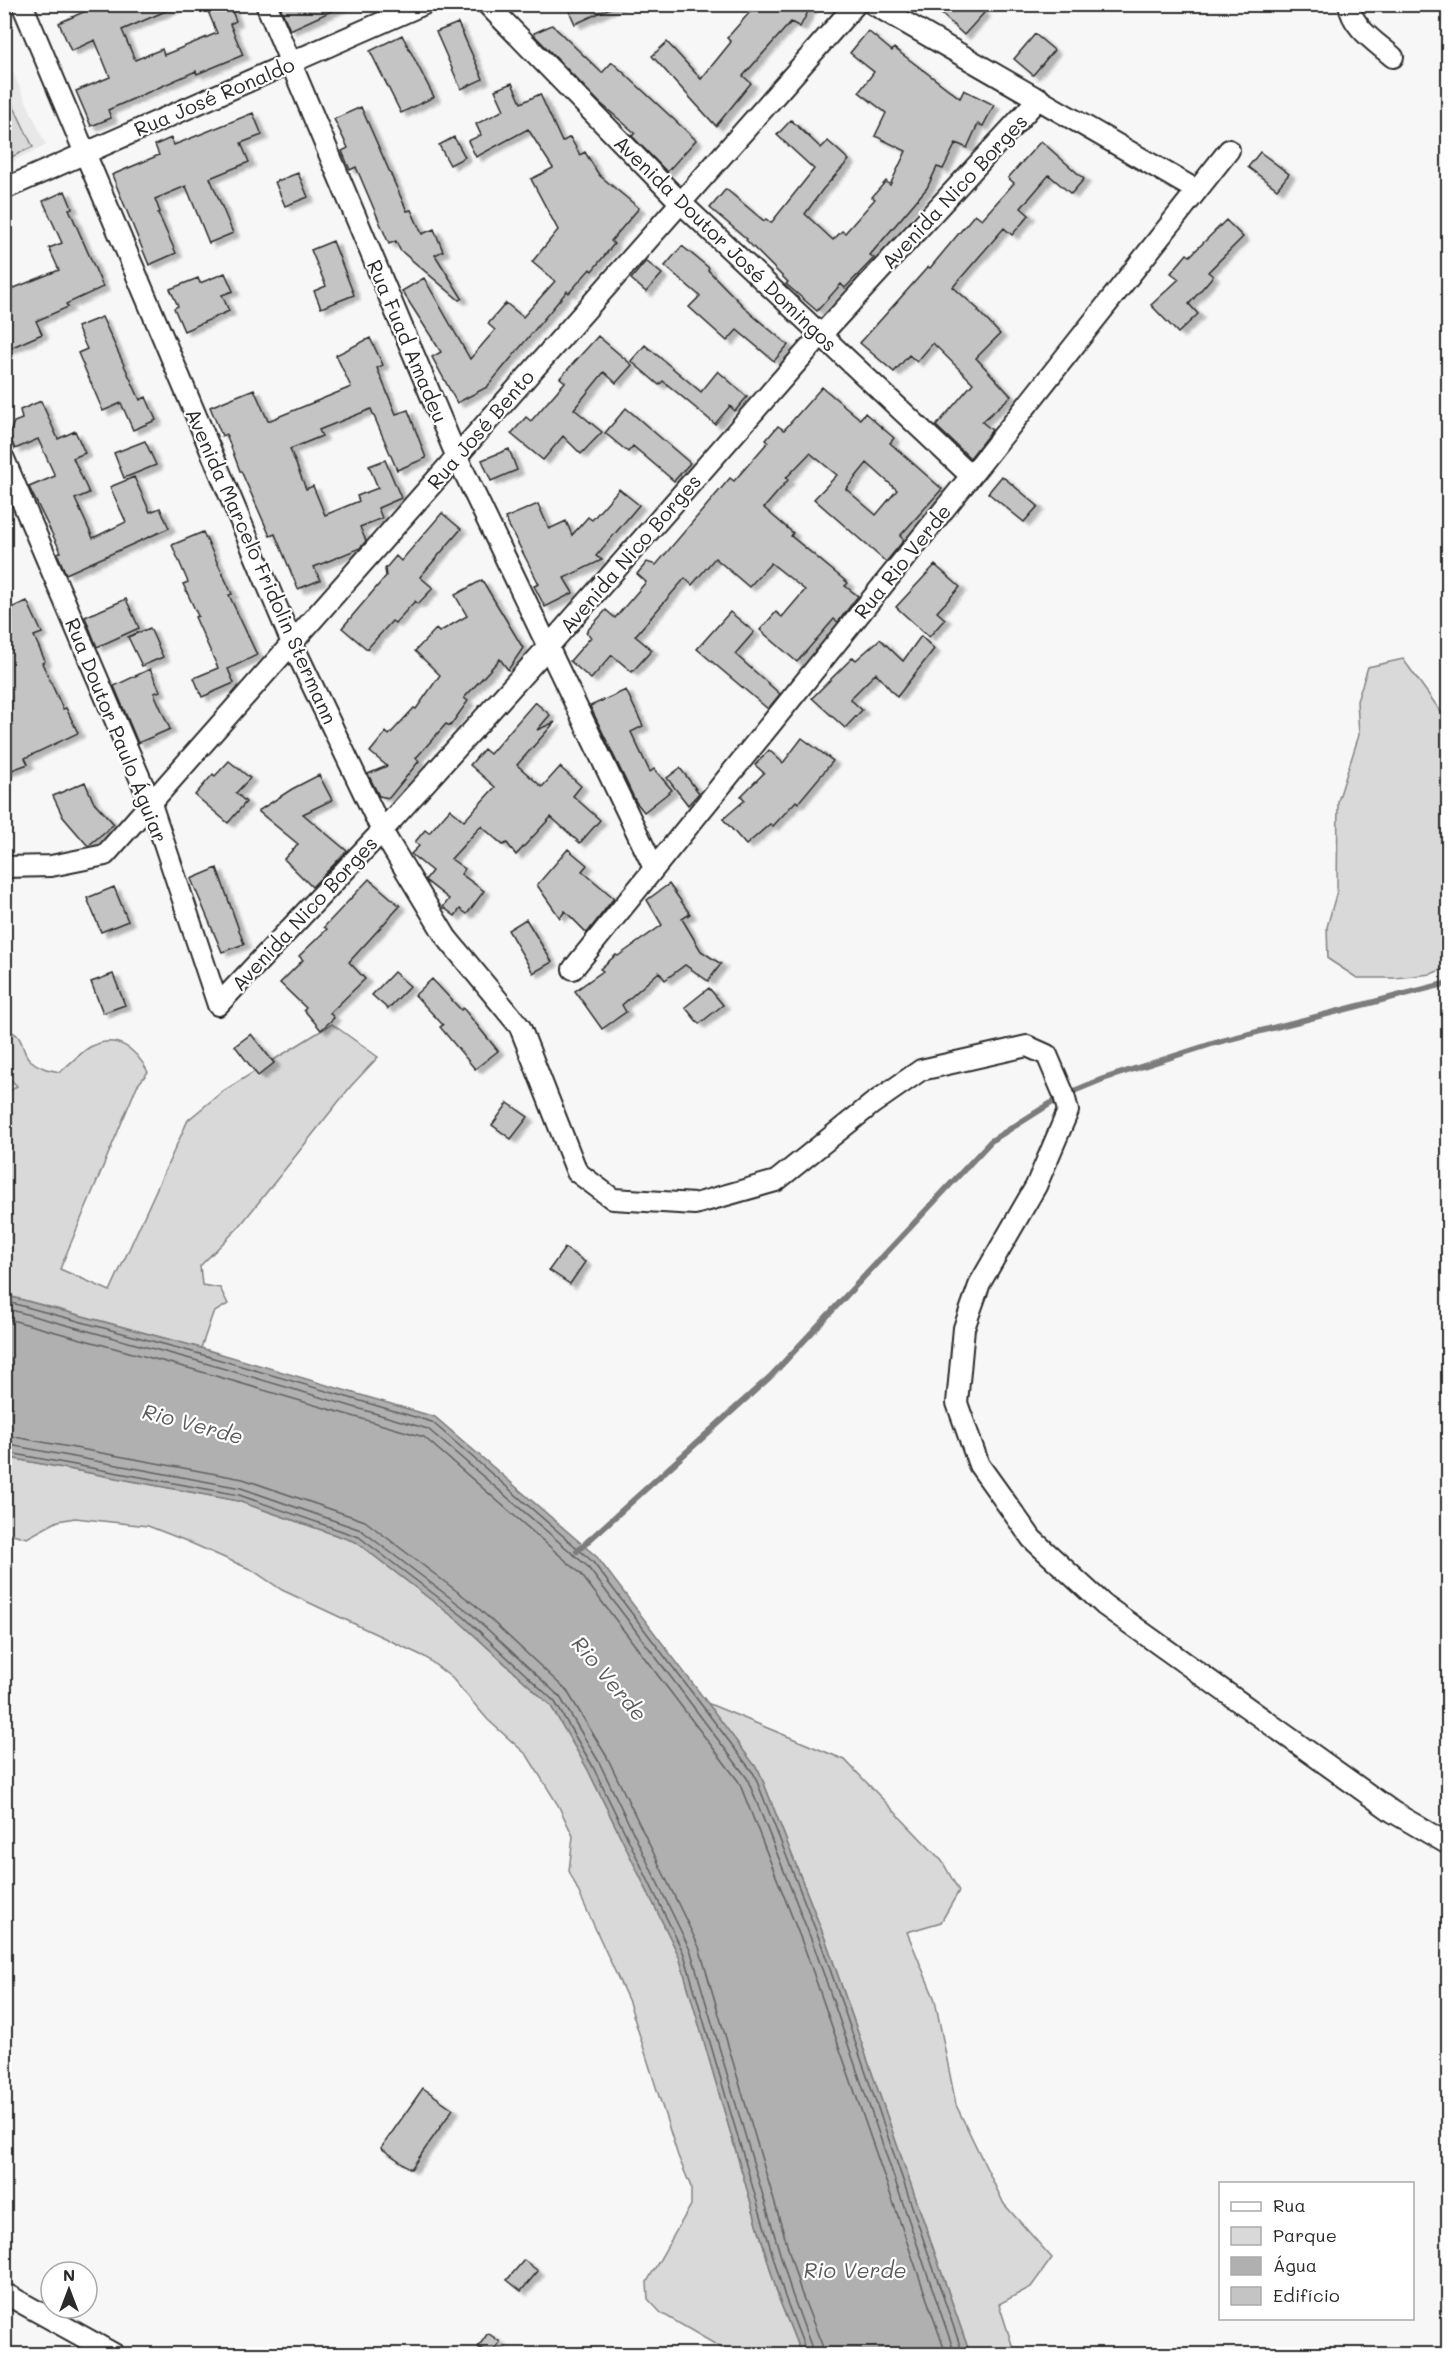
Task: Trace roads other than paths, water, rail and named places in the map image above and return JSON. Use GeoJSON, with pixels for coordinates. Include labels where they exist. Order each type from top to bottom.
{"type":"FeatureCollection","features":[{"type":"Feature","properties":{"kind":"street","name":"Avenida Marcelo Fridolin Stermann"},"geometry":{"type":"LineString","coordinates":[[22,4],[292,642],[382,831],[446,937],[520,1027],[577,1172],[613,1199],[695,1204],[776,1181],[872,1104],[921,1070],[1027,1046],[1047,1055],[1064,1095],[1068,1111],[1036,1186],[980,1283],[964,1328],[957,1403],[979,1465],[1032,1539],[1104,1605],[1393,1812],[1449,1844]]}},
{"type":"Feature","properties":{"kind":"street","name":"Rua Fuad Amadeu"},"geometry":{"type":"LineString","coordinates":[[266,4],[456,456],[654,868]]}},
{"type":"Feature","properties":{"kind":"street","name":"Rua José Ronaldo"},"geometry":{"type":"LineString","coordinates":[[4,189],[424,4]]}},
{"type":"Feature","properties":{"kind":"street","name":"Avenida Doutor José Domingos"},"geometry":{"type":"LineString","coordinates":[[487,4],[680,202],[971,476]]}},
{"type":"Feature","properties":{"kind":"street","name":"Rua José Bento"},"geometry":{"type":"LineString","coordinates":[[4,867],[51,866],[105,855],[856,4]]}},
{"type":"Feature","properties":{"kind":"street"},"geometry":{"type":"LineString","coordinates":[[873,4],[1196,190]]}},
{"type":"Feature","properties":{"kind":"street"},"geometry":{"type":"LineString","coordinates":[[1349,4],[1351,17],[1358,26],[1393,57]]}},
{"type":"Feature","properties":{"kind":"street","name":"Avenida Nico Borges"},"geometry":{"type":"LineString","coordinates":[[218,1005],[382,831],[547,648],[820,336],[1039,98]]}},
{"type":"Feature","properties":{"kind":"street","name":"Rua Rio Verde"},"geometry":{"type":"LineString","coordinates":[[573,969],[971,476],[1229,150]]}},
{"type":"Feature","properties":{"kind":"street","name":"Rua Doutor Paulo Águiar"},"geometry":{"type":"LineString","coordinates":[[4,459],[151,804],[218,1005]]}},
{"type":"Feature","properties":{"kind":"street"},"geometry":{"type":"LineString","coordinates":[[4,2293],[114,2355]]}},
{"type":"Feature","properties":{"kind":"water","name":"Rio Verde"},"geometry":{"type":"Polygon","coordinates":[[[4,1295],[201,1348],[435,1417],[597,1557],[759,1771],[827,1944],[970,2354],[801,2354],[779,2299],[679,1956],[587,1768],[551,1706],[460,1622],[356,1542],[238,1501],[5,1457],[4,1295]]]}},
{"type":"Feature","properties":{"kind":"waterway"},"geometry":{"type":"LineString","coordinates":[[577,1551],[771,1376],[991,1141],[1064,1095],[1103,1079],[1218,1042],[1448,983]]}}]}
